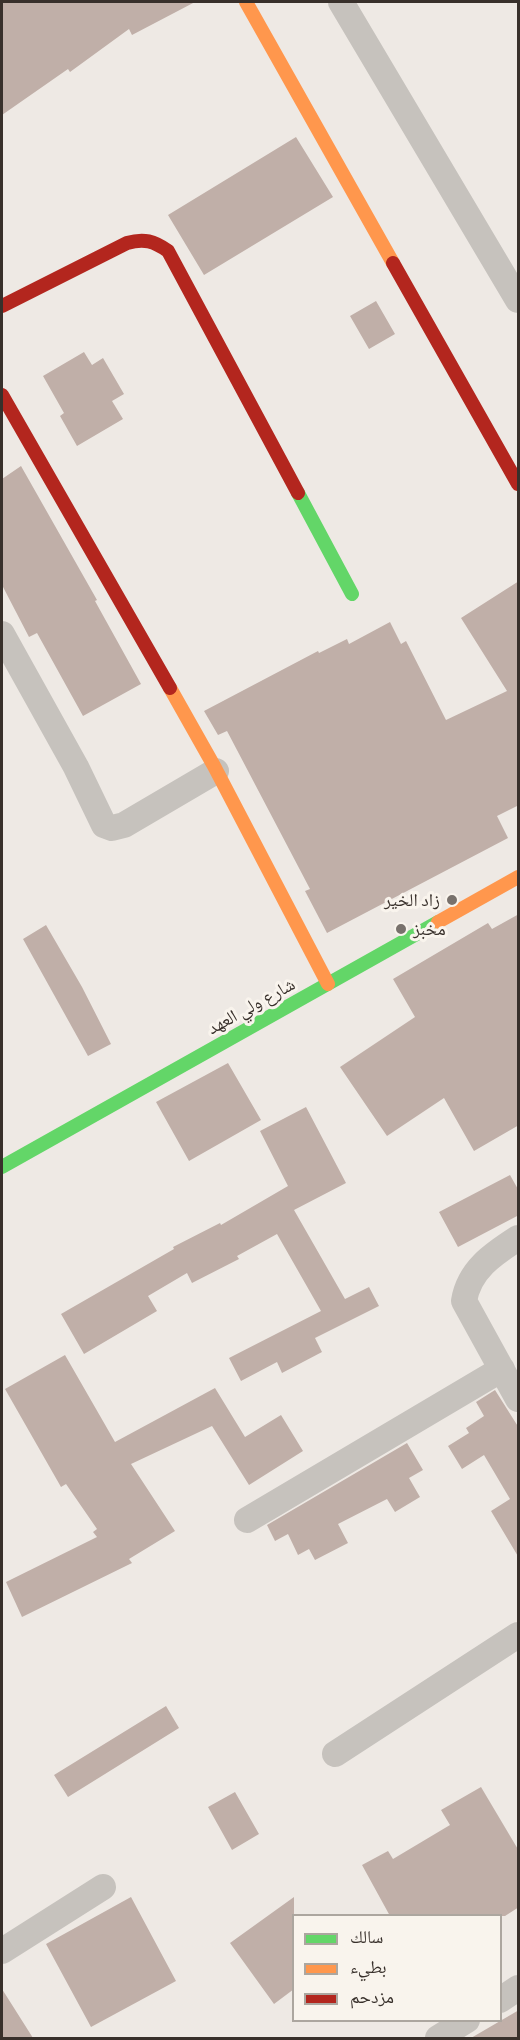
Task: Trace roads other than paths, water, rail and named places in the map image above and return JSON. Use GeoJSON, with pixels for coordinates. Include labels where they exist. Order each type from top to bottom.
{"type":"FeatureCollection","features":[{"type":"Feature","properties":{"kind":"street"},"geometry":{"type":"LineString","coordinates":[[246,2],[519,484]]}},
{"type":"Feature","properties":{"kind":"street"},"geometry":{"type":"LineString","coordinates":[[341,2],[519,300]]}},
{"type":"Feature","properties":{"kind":"street"},"geometry":{"type":"LineString","coordinates":[[2,306],[127,243],[143,238],[168,251],[352,594]]}},
{"type":"Feature","properties":{"kind":"street"},"geometry":{"type":"LineString","coordinates":[[2,395],[216,771],[328,984]]}},
{"type":"Feature","properties":{"kind":"street"},"geometry":{"type":"LineString","coordinates":[[2,634],[76,767],[104,825],[112,828],[124,825],[216,771]]}},
{"type":"Feature","properties":{"kind":"street","name":"شارع ولي العهد"},"geometry":{"type":"LineString","coordinates":[[2,1167],[519,877]]}},
{"type":"Feature","properties":{"kind":"street"},"geometry":{"type":"LineString","coordinates":[[519,1238],[491,1255],[466,1285],[464,1301],[519,1398]]}},
{"type":"Feature","properties":{"kind":"street"},"geometry":{"type":"LineString","coordinates":[[247,1520],[502,1369]]}},
{"type":"Feature","properties":{"kind":"street"},"geometry":{"type":"LineString","coordinates":[[335,1754],[519,1635]]}},
{"type":"Feature","properties":{"kind":"street"},"geometry":{"type":"LineString","coordinates":[[2,1952],[103,1887]]}},
{"type":"Feature","properties":{"kind":"street"},"geometry":{"type":"LineString","coordinates":[[502,1999],[519,1988]]}},
{"type":"Feature","properties":{"kind":"street"},"geometry":{"type":"LineString","coordinates":[[438,2038],[464,2022]]}},
{"type":"Feature","properties":{"kind":"place","name":"زاد الخير"},"geometry":{"type":"Point","coordinates":[452,900]}},
{"type":"Feature","properties":{"kind":"place","name":"مخبز"},"geometry":{"type":"Point","coordinates":[401,929]}}]}
